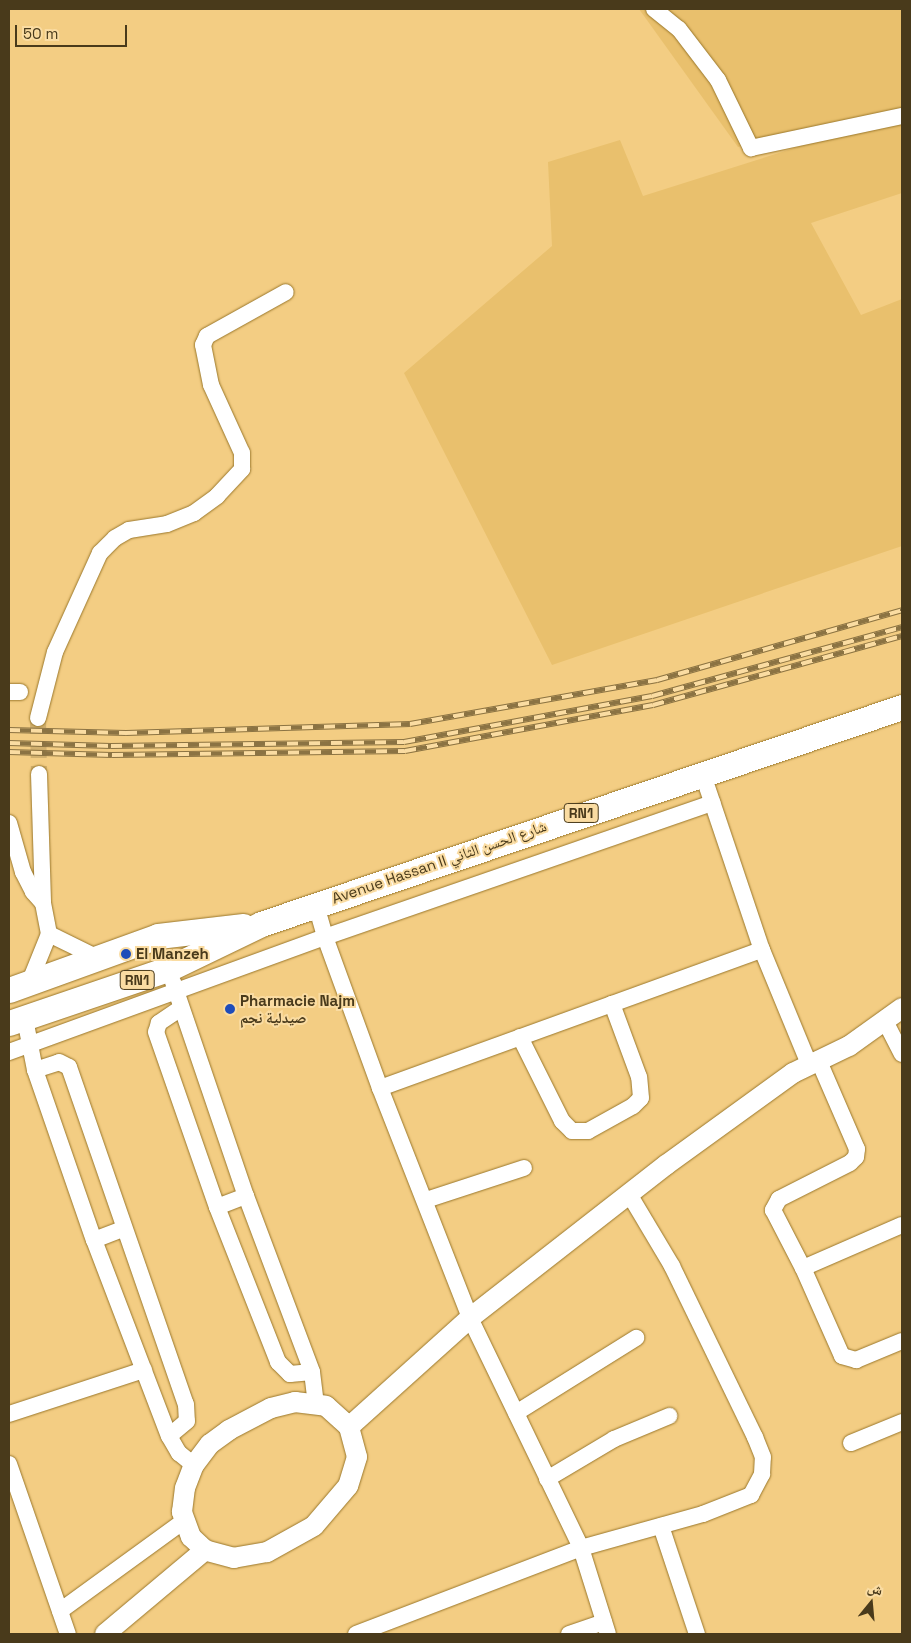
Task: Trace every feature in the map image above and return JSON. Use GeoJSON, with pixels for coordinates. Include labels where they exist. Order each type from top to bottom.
{"type":"FeatureCollection","features":[{"type":"Feature","properties":{"kind":"main road","name":"Avenue Hassan II شارع الحسن الثاني"},"geometry":{"type":"LineString","coordinates":[[19,985],[158,936],[261,924],[702,772],[902,707]]}},
{"type":"Feature","properties":{"kind":"main road","name":"Avenue Hassan II شارع الحسن الثاني"},"geometry":{"type":"LineString","coordinates":[[17,1021],[172,980],[261,924]]}},
{"type":"Feature","properties":{"kind":"main road"},"geometry":{"type":"LineString","coordinates":[[158,936],[169,952],[172,980]]}},
{"type":"Feature","properties":{"kind":"main road"},"geometry":{"type":"LineString","coordinates":[[17,1021],[19,985]]}},
{"type":"Feature","properties":{"kind":"street"},"geometry":{"type":"LineString","coordinates":[[654,9],[679,29],[718,80],[751,148],[902,116]]}},
{"type":"Feature","properties":{"kind":"street"},"geometry":{"type":"LineString","coordinates":[[38,718],[55,652],[100,553],[115,538],[130,530],[167,524],[194,513],[218,496],[242,468],[242,453],[210,385],[202,345],[207,336],[286,292]]}},
{"type":"Feature","properties":{"kind":"street"},"geometry":{"type":"LineString","coordinates":[[702,772],[762,950],[857,1149],[850,1163],[774,1203],[773,1210],[803,1268],[842,1356],[856,1360],[902,1340]]}},
{"type":"Feature","properties":{"kind":"street"},"geometry":{"type":"LineString","coordinates":[[19,985],[49,934],[43,903],[39,774]]}},
{"type":"Feature","properties":{"kind":"street"},"geometry":{"type":"LineString","coordinates":[[9,1052],[172,980],[324,937],[713,804]]}},
{"type":"Feature","properties":{"kind":"street"},"geometry":{"type":"LineString","coordinates":[[9,823],[23,872],[33,892],[43,903]]}},
{"type":"Feature","properties":{"kind":"street"},"geometry":{"type":"LineString","coordinates":[[316,905],[324,937],[380,1088],[426,1200],[470,1318],[581,1548],[606,1628],[569,1634]]}},
{"type":"Feature","properties":{"kind":"street"},"geometry":{"type":"LineString","coordinates":[[49,934],[96,957]]}},
{"type":"Feature","properties":{"kind":"street"},"geometry":{"type":"LineString","coordinates":[[380,1088],[762,950]]}},
{"type":"Feature","properties":{"kind":"street"},"geometry":{"type":"LineString","coordinates":[[172,980],[246,1196],[312,1372],[316,1403]]}},
{"type":"Feature","properties":{"kind":"street"},"geometry":{"type":"LineString","coordinates":[[520,1037],[562,1121],[572,1131],[588,1131],[633,1106],[641,1098],[639,1077],[612,1004]]}},
{"type":"Feature","properties":{"kind":"street"},"geometry":{"type":"LineString","coordinates":[[181,1008],[159,1023],[156,1032],[217,1207],[278,1362],[290,1374],[312,1372]]}},
{"type":"Feature","properties":{"kind":"street"},"geometry":{"type":"LineString","coordinates":[[349,1427],[470,1318],[629,1194],[761,1094],[814,1061],[849,1046],[902,1008]]}},
{"type":"Feature","properties":{"kind":"street"},"geometry":{"type":"LineString","coordinates":[[17,1021],[28,1045],[94,1240],[169,1436],[179,1453],[194,1465]]}},
{"type":"Feature","properties":{"kind":"street"},"geometry":{"type":"LineString","coordinates":[[885,1021],[902,1054]]}},
{"type":"Feature","properties":{"kind":"street"},"geometry":{"type":"LineString","coordinates":[[35,1070],[59,1062],[69,1067],[188,1414],[184,1427],[169,1436]]}},
{"type":"Feature","properties":{"kind":"street"},"geometry":{"type":"LineString","coordinates":[[426,1200],[524,1168]]}},
{"type":"Feature","properties":{"kind":"street"},"geometry":{"type":"LineString","coordinates":[[356,1634],[581,1548],[662,1526],[751,1495],[762,1474],[763,1457],[672,1266],[629,1194]]}},
{"type":"Feature","properties":{"kind":"street"},"geometry":{"type":"LineString","coordinates":[[217,1207],[246,1196]]}},
{"type":"Feature","properties":{"kind":"street"},"geometry":{"type":"LineString","coordinates":[[803,1268],[902,1225]]}},
{"type":"Feature","properties":{"kind":"street"},"geometry":{"type":"LineString","coordinates":[[94,1240],[123,1229]]}},
{"type":"Feature","properties":{"kind":"street"},"geometry":{"type":"LineString","coordinates":[[516,1413],[636,1338]]}},
{"type":"Feature","properties":{"kind":"street"},"geometry":{"type":"LineString","coordinates":[[9,1414],[144,1370]]}},
{"type":"Feature","properties":{"kind":"street"},"geometry":{"type":"LineString","coordinates":[[295,1402],[316,1403],[335,1412],[349,1427],[357,1457],[353,1477],[338,1500],[314,1526],[284,1545],[259,1554],[234,1558],[205,1550],[191,1537],[184,1521],[185,1488],[194,1465],[210,1444],[250,1418],[295,1402]]}},
{"type":"Feature","properties":{"kind":"street"},"geometry":{"type":"LineString","coordinates":[[547,1479],[614,1439],[669,1416]]}},
{"type":"Feature","properties":{"kind":"street"},"geometry":{"type":"LineString","coordinates":[[851,1444],[902,1422]]}},
{"type":"Feature","properties":{"kind":"street"},"geometry":{"type":"LineString","coordinates":[[9,1464],[60,1610],[63,1632]]}},
{"type":"Feature","properties":{"kind":"street"},"geometry":{"type":"LineString","coordinates":[[60,1610],[184,1521]]}},
{"type":"Feature","properties":{"kind":"street"},"geometry":{"type":"LineString","coordinates":[[662,1526],[697,1634]]}},
{"type":"Feature","properties":{"kind":"street"},"geometry":{"type":"LineString","coordinates":[[105,1634],[205,1550]]}},
{"type":"Feature","properties":{"kind":"shaded area"},"geometry":{"type":"Polygon","coordinates":[[[639,9],[902,9],[902,112],[738,147],[639,9]]]}},
{"type":"Feature","properties":{"kind":"shaded area"},"geometry":{"type":"Polygon","coordinates":[[[902,114],[902,193],[811,223],[861,315],[902,299],[902,546],[552,665],[404,373],[552,246],[548,162],[620,140],[643,196],[902,114]]]}},
{"type":"Feature","properties":{"kind":"tunnel"},"geometry":{"type":"LineString","coordinates":[[38,718],[39,774]]}},
{"type":"Feature","properties":{"kind":"railway"},"geometry":{"type":"LineString","coordinates":[[9,730],[126,733],[410,724],[657,680],[902,610]]}},
{"type":"Feature","properties":{"kind":"railway"},"geometry":{"type":"LineString","coordinates":[[9,743],[111,746],[404,742],[652,696],[902,627]]}},
{"type":"Feature","properties":{"kind":"railway"},"geometry":{"type":"LineString","coordinates":[[9,752],[112,755],[405,751],[653,705],[902,636]]}},
{"type":"Feature","properties":{"kind":"place","name":"El Manzeh"},"geometry":{"type":"Point","coordinates":[126,954]}},
{"type":"Feature","properties":{"kind":"place","name":"Pharmacie Najm صيدلية نجم"},"geometry":{"type":"Point","coordinates":[230,1009]}}]}
